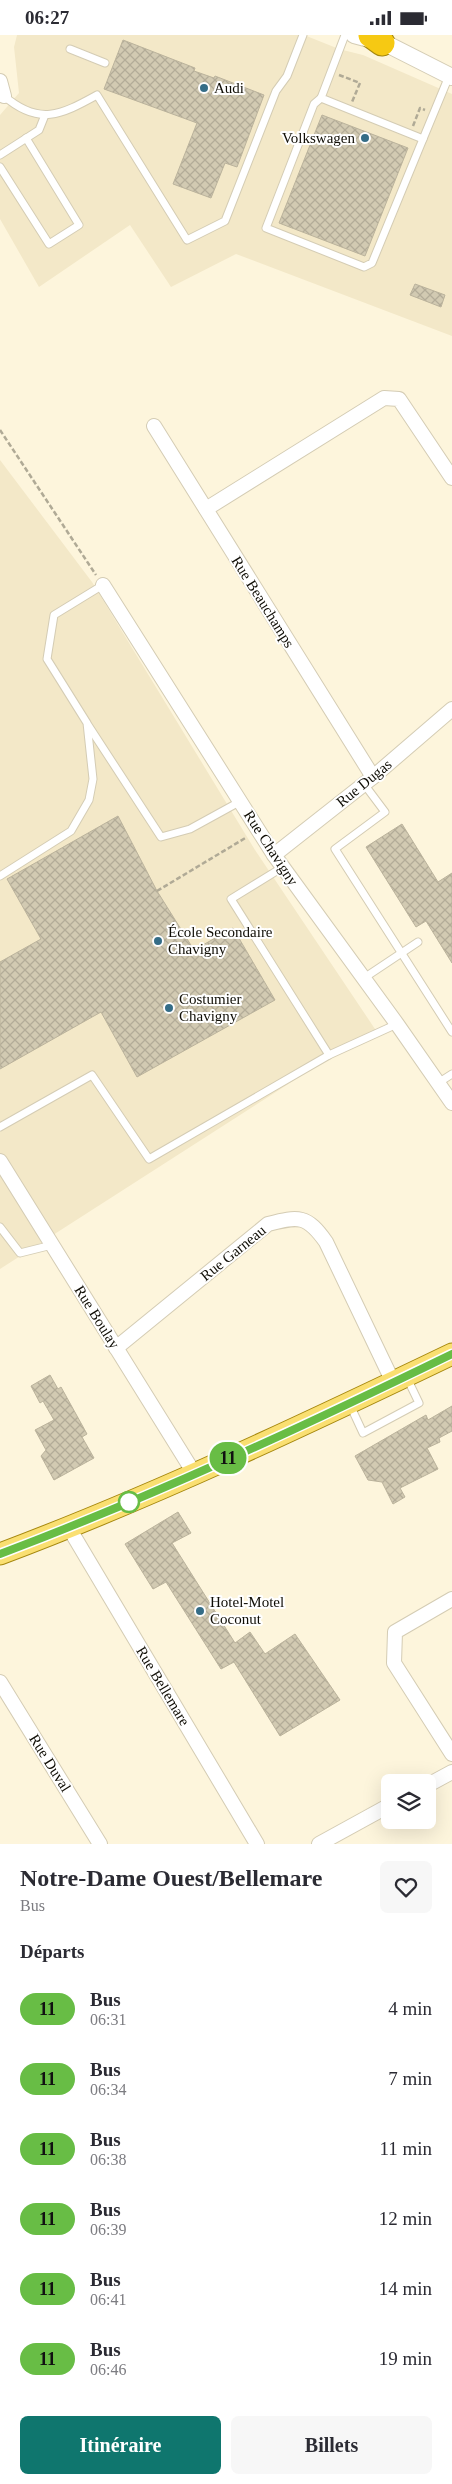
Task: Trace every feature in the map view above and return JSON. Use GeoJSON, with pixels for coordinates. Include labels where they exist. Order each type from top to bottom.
{"type":"FeatureCollection","features":[{"type":"Feature","properties":{"kind":"main road"},"geometry":{"type":"LineString","coordinates":[[0,1555],[69,1528],[194,1473],[452,1354]]}},
{"type":"Feature","properties":{"kind":"street"},"geometry":{"type":"LineString","coordinates":[[354,35],[374,38],[451,76]]}},
{"type":"Feature","properties":{"kind":"street"},"geometry":{"type":"LineString","coordinates":[[0,81],[2,96]]}},
{"type":"Feature","properties":{"kind":"street"},"geometry":{"type":"LineString","coordinates":[[206,509],[384,398],[399,399],[452,478]]}},
{"type":"Feature","properties":{"kind":"street","name":"Rue Beauchamps"},"geometry":{"type":"LineString","coordinates":[[154,426],[206,509],[368,781]]}},
{"type":"Feature","properties":{"kind":"street","name":"Rue Chavigny"},"geometry":{"type":"LineString","coordinates":[[103,585],[274,855],[452,1103]]}},
{"type":"Feature","properties":{"kind":"street","name":"Rue Dugas"},"geometry":{"type":"LineString","coordinates":[[274,855],[368,781],[452,709]]}},
{"type":"Feature","properties":{"kind":"street","name":"Rue Boulay"},"geometry":{"type":"LineString","coordinates":[[0,1161],[194,1473]]}},
{"type":"Feature","properties":{"kind":"street","name":"Rue Garneau"},"geometry":{"type":"LineString","coordinates":[[116,1348],[268,1224],[292,1217],[314,1224],[326,1242],[399,1379]]}},
{"type":"Feature","properties":{"kind":"street","name":"Rue Bellemare"},"geometry":{"type":"LineString","coordinates":[[69,1528],[257,1844]]}},
{"type":"Feature","properties":{"kind":"street"},"geometry":{"type":"LineString","coordinates":[[452,1599],[394,1633],[394,1663],[452,1753]]}},
{"type":"Feature","properties":{"kind":"street","name":"Rue Duval"},"geometry":{"type":"LineString","coordinates":[[0,1682],[100,1844]]}},
{"type":"Feature","properties":{"kind":"street"},"geometry":{"type":"LineString","coordinates":[[436,1780],[452,1771]]}},
{"type":"Feature","properties":{"kind":"street"},"geometry":{"type":"LineString","coordinates":[[319,1844],[381,1810]]}},
{"type":"Feature","properties":{"kind":"lane"},"geometry":{"type":"LineString","coordinates":[[2,96],[26,111],[45,115],[69,111],[97,95],[188,241],[225,221],[276,91],[287,76],[303,35]]}},
{"type":"Feature","properties":{"kind":"lane"},"geometry":{"type":"LineString","coordinates":[[345,35],[321,97],[314,104],[266,228],[364,267],[372,263],[451,76]]}},
{"type":"Feature","properties":{"kind":"lane"},"geometry":{"type":"LineString","coordinates":[[70,49],[105,63]]}},
{"type":"Feature","properties":{"kind":"lane"},"geometry":{"type":"LineString","coordinates":[[321,97],[423,139]]}},
{"type":"Feature","properties":{"kind":"lane"},"geometry":{"type":"LineString","coordinates":[[0,155],[40,129],[45,115]]}},
{"type":"Feature","properties":{"kind":"lane"},"geometry":{"type":"LineString","coordinates":[[0,167],[49,244],[79,225],[26,139]]}},
{"type":"Feature","properties":{"kind":"lane"},"geometry":{"type":"LineString","coordinates":[[103,585],[54,615],[46,659],[161,837],[190,829],[241,801]]}},
{"type":"Feature","properties":{"kind":"lane"},"geometry":{"type":"LineString","coordinates":[[0,876],[70,831],[89,800],[94,779],[87,723]]}},
{"type":"Feature","properties":{"kind":"lane"},"geometry":{"type":"LineString","coordinates":[[368,781],[385,812],[335,849],[452,1033]]}},
{"type":"Feature","properties":{"kind":"lane"},"geometry":{"type":"LineString","coordinates":[[283,867],[231,899],[329,1055]]}},
{"type":"Feature","properties":{"kind":"lane"},"geometry":{"type":"LineString","coordinates":[[364,978],[418,942]]}},
{"type":"Feature","properties":{"kind":"lane"},"geometry":{"type":"LineString","coordinates":[[0,1127],[92,1075],[149,1159],[329,1055],[397,1024]]}},
{"type":"Feature","properties":{"kind":"lane"},"geometry":{"type":"LineString","coordinates":[[438,1083],[452,1074]]}},
{"type":"Feature","properties":{"kind":"lane"},"geometry":{"type":"LineString","coordinates":[[0,1227],[20,1253],[52,1245]]}},
{"type":"Feature","properties":{"kind":"lane"},"geometry":{"type":"LineString","coordinates":[[348,1403],[362,1433],[419,1403],[399,1379]]}},
{"type":"Feature","properties":{"kind":"path"},"geometry":{"type":"LineString","coordinates":[[350,79],[360,83],[357,90]]}},
{"type":"Feature","properties":{"kind":"path"},"geometry":{"type":"LineString","coordinates":[[418,114],[420,108]]}},
{"type":"Feature","properties":{"kind":"path"},"geometry":{"type":"LineString","coordinates":[[0,430],[103,585]]}},
{"type":"Feature","properties":{"kind":"path"},"geometry":{"type":"LineString","coordinates":[[157,891],[259,830]]}},
{"type":"Feature","properties":{"kind":"shaded area"},"geometry":{"type":"Polygon","coordinates":[[[17,35],[304,35],[339,49],[363,55],[452,94],[452,336],[236,254],[171,287],[130,225],[39,287],[0,219],[0,115],[19,93],[14,47],[17,35]]]}},
{"type":"Feature","properties":{"kind":"shaded area","name":"École Secondaire Chavigny"},"geometry":{"type":"Polygon","coordinates":[[[0,460],[92,582],[255,850],[377,1032],[318,1065],[0,1269],[0,460]]]}},
{"type":"Feature","properties":{"kind":"building"},"geometry":{"type":"Polygon","coordinates":[[[123,40],[195,68],[194,71],[214,78],[215,76],[264,95],[237,167],[225,163],[211,198],[173,184],[197,123],[104,89],[123,40]]]}},
{"type":"Feature","properties":{"kind":"building"},"geometry":{"type":"Polygon","coordinates":[[[322,115],[408,148],[365,256],[279,223],[322,115]]]}},
{"type":"Feature","properties":{"kind":"building"},"geometry":{"type":"Polygon","coordinates":[[[415,284],[445,295],[441,307],[410,295],[415,284]]]}},
{"type":"Feature","properties":{"kind":"building","name":"École Secondaire Chavigny"},"geometry":{"type":"Polygon","coordinates":[[[118,816],[157,891],[194,950],[233,928],[275,1000],[137,1077],[101,1012],[0,1069],[0,962],[41,939],[7,879],[118,816]]]}},
{"type":"Feature","properties":{"kind":"building"},"geometry":{"type":"Polygon","coordinates":[[[402,824],[438,882],[452,873],[452,963],[426,921],[416,927],[366,847],[402,824]]]}},
{"type":"Feature","properties":{"kind":"building"},"geometry":{"type":"Polygon","coordinates":[[[50,1375],[58,1389],[61,1387],[87,1434],[82,1437],[94,1458],[54,1480],[41,1456],[46,1450],[35,1430],[54,1420],[43,1401],[40,1403],[31,1386],[50,1375]]]}},
{"type":"Feature","properties":{"kind":"building"},"geometry":{"type":"Polygon","coordinates":[[[452,1406],[452,1431],[439,1438],[440,1442],[427,1448],[438,1469],[400,1488],[405,1497],[393,1504],[382,1482],[368,1480],[355,1456],[426,1415],[428,1420],[452,1406]]]}},
{"type":"Feature","properties":{"kind":"building","name":"Hotel-Motel Coconut"},"geometry":{"type":"Polygon","coordinates":[[[178,1512],[191,1533],[172,1543],[235,1643],[250,1632],[265,1654],[295,1634],[340,1700],[280,1736],[234,1662],[221,1669],[166,1582],[153,1589],[125,1544],[178,1512]]]}},
{"type":"Feature","properties":{"kind":"bus line","name":"11"},"geometry":{"type":"LineString","coordinates":[[0,1554],[69,1528],[194,1473],[452,1354]]}},
{"type":"Feature","properties":{"kind":"place","name":"Audi"},"geometry":{"type":"Point","coordinates":[204,88]}},
{"type":"Feature","properties":{"kind":"place","name":"Volkswagen"},"geometry":{"type":"Point","coordinates":[365,138]}},
{"type":"Feature","properties":{"kind":"place","name":"École Secondaire Chavigny"},"geometry":{"type":"Point","coordinates":[158,941]}},
{"type":"Feature","properties":{"kind":"place","name":"Costumier Chavigny"},"geometry":{"type":"Point","coordinates":[169,1008]}},
{"type":"Feature","properties":{"kind":"place","name":"Hotel-Motel Coconut"},"geometry":{"type":"Point","coordinates":[200,1611]}}]}
